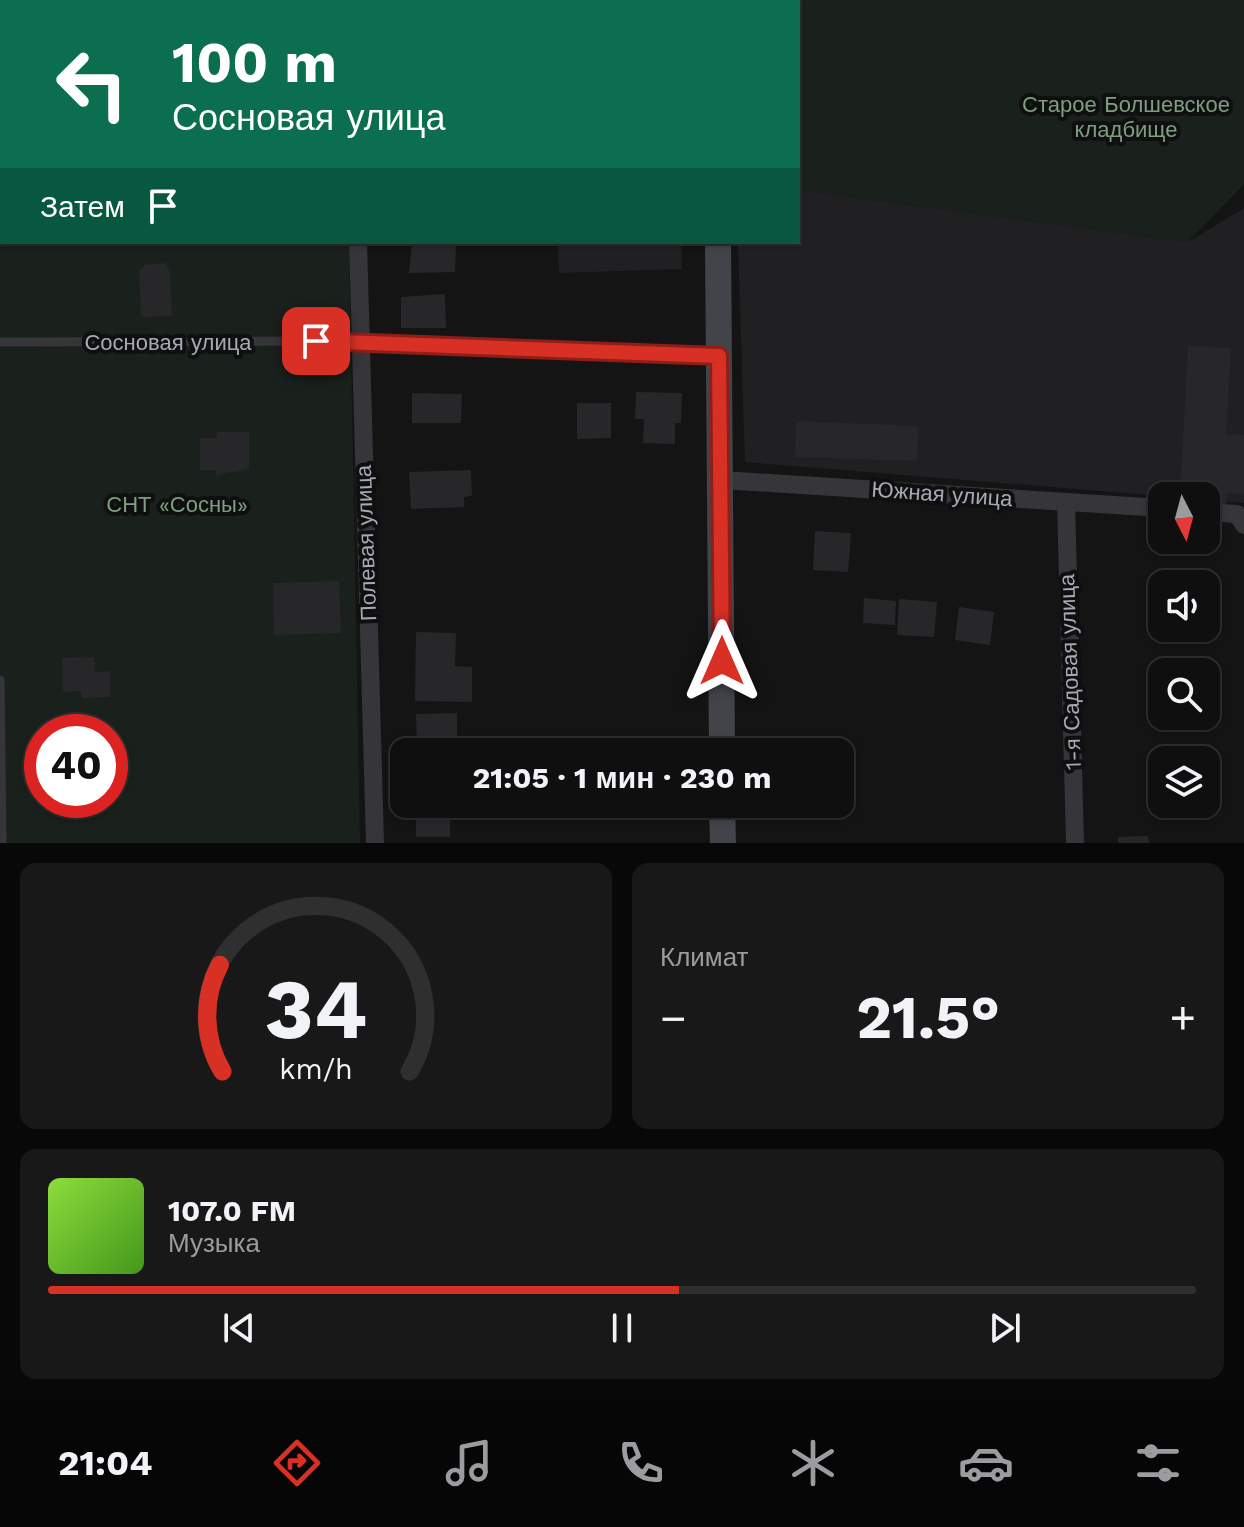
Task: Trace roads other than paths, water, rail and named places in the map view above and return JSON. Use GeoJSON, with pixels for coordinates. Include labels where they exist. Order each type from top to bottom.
{"type":"FeatureCollection","features":[{"type":"Feature","properties":{"kind":"street","name":"Полевая улица"},"geometry":{"type":"LineString","coordinates":[[358,244],[375,843]]}},
{"type":"Feature","properties":{"kind":"street"},"geometry":{"type":"LineString","coordinates":[[718,244],[719,356],[715,444],[721,480],[722,738]]}},
{"type":"Feature","properties":{"kind":"street","name":"Южная улица"},"geometry":{"type":"LineString","coordinates":[[721,480],[1148,507]]}},
{"type":"Feature","properties":{"kind":"street","name":"1-я Садовая улица"},"geometry":{"type":"LineString","coordinates":[[1066,502],[1075,843]]}},
{"type":"Feature","properties":{"kind":"street"},"geometry":{"type":"LineString","coordinates":[[1220,513],[1237,514],[1244,525]]}},
{"type":"Feature","properties":{"kind":"street"},"geometry":{"type":"LineString","coordinates":[[722,818],[723,843]]}},
{"type":"Feature","properties":{"kind":"lane","name":"Сосновая улица"},"geometry":{"type":"LineString","coordinates":[[0,342],[360,341],[719,356]]}},
{"type":"Feature","properties":{"kind":"lane"},"geometry":{"type":"LineString","coordinates":[[0,680],[2,843]]}},
{"type":"Feature","properties":{"kind":"park label","name":"Старое Болшевское кладбище"},"geometry":{"type":"Point","coordinates":[1126,116]}},
{"type":"Feature","properties":{"kind":"park label","name":"СНТ «Сосны»"},"geometry":{"type":"Point","coordinates":[177,504]}}]}
